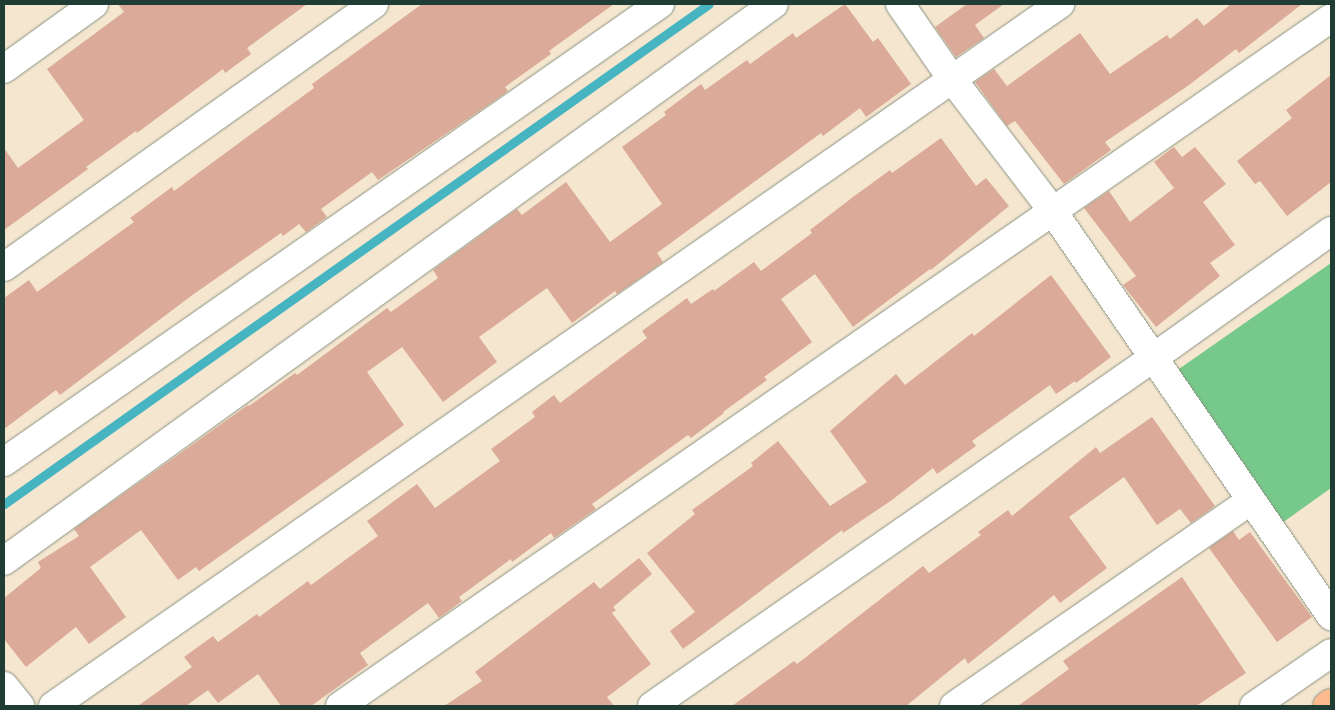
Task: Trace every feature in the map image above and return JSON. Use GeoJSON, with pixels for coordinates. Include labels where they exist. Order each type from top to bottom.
{"type":"FeatureCollection","features":[{"type":"Feature","properties":{"kind":"main road"},"geometry":{"type":"LineString","coordinates":[[1327,706],[1331,703]]}},
{"type":"Feature","properties":{"kind":"street"},"geometry":{"type":"LineString","coordinates":[[4,69],[94,4]]}},
{"type":"Feature","properties":{"kind":"street"},"geometry":{"type":"LineString","coordinates":[[4,267],[374,4]]}},
{"type":"Feature","properties":{"kind":"street"},"geometry":{"type":"LineString","coordinates":[[4,462],[660,4]]}},
{"type":"Feature","properties":{"kind":"street"},"geometry":{"type":"LineString","coordinates":[[4,561],[774,4]]}},
{"type":"Feature","properties":{"kind":"street"},"geometry":{"type":"LineString","coordinates":[[900,4],[952,79],[1052,210],[1250,501],[1331,616]]}},
{"type":"Feature","properties":{"kind":"street"},"geometry":{"type":"LineString","coordinates":[[53,706],[1060,4]]}},
{"type":"Feature","properties":{"kind":"street"},"geometry":{"type":"LineString","coordinates":[[340,706],[1331,18]]}},
{"type":"Feature","properties":{"kind":"street"},"geometry":{"type":"LineString","coordinates":[[652,706],[1153,358],[1331,231]]}},
{"type":"Feature","properties":{"kind":"street"},"geometry":{"type":"LineString","coordinates":[[954,706],[1250,501]]}},
{"type":"Feature","properties":{"kind":"street"},"geometry":{"type":"LineString","coordinates":[[1254,706],[1331,653]]}},
{"type":"Feature","properties":{"kind":"street"},"geometry":{"type":"LineString","coordinates":[[4,686],[20,706]]}},
{"type":"Feature","properties":{"kind":"green space"},"geometry":{"type":"Polygon","coordinates":[[[1331,263],[1331,488],[1282,523],[1176,371],[1331,263]]]}},
{"type":"Feature","properties":{"kind":"building"},"geometry":{"type":"Polygon","coordinates":[[[118,4],[307,4],[247,48],[251,54],[225,73],[223,69],[137,133],[136,131],[86,167],[88,169],[4,230],[4,148],[18,168],[84,120],[47,69],[124,12],[118,4]]]}},
{"type":"Feature","properties":{"kind":"building"},"geometry":{"type":"Polygon","coordinates":[[[422,4],[614,4],[549,51],[551,54],[505,87],[508,91],[491,103],[378,180],[372,172],[321,209],[327,217],[306,232],[299,224],[283,236],[281,233],[191,296],[60,395],[56,390],[4,429],[4,298],[29,280],[37,292],[134,222],[130,218],[172,187],[174,191],[314,88],[312,84],[422,4]]]}},
{"type":"Feature","properties":{"kind":"building"},"geometry":{"type":"Polygon","coordinates":[[[845,4],[873,42],[878,38],[911,84],[866,117],[860,108],[823,136],[821,133],[657,253],[663,262],[617,294],[615,291],[572,323],[547,288],[479,337],[497,362],[443,402],[402,347],[367,372],[404,425],[199,571],[196,567],[178,580],[141,530],[90,567],[126,617],[89,644],[76,627],[26,667],[4,639],[4,598],[41,568],[38,562],[79,536],[74,529],[248,405],[295,373],[297,375],[387,308],[391,312],[438,278],[433,270],[517,209],[522,215],[566,182],[610,242],[662,204],[622,147],[666,115],[664,112],[701,84],[705,90],[747,60],[750,64],[793,33],[796,38],[845,4]]]}},
{"type":"Feature","properties":{"kind":"building"},"geometry":{"type":"Polygon","coordinates":[[[967,4],[1004,4],[975,25],[984,38],[956,57],[935,27],[967,4]]]}},
{"type":"Feature","properties":{"kind":"building"},"geometry":{"type":"Polygon","coordinates":[[[1231,4],[1302,4],[1239,53],[1236,49],[1189,85],[1105,142],[1111,150],[1064,184],[1015,121],[1007,126],[975,82],[994,69],[1007,86],[1080,33],[1110,74],[1167,35],[1170,39],[1197,18],[1204,26],[1231,4]]]}},
{"type":"Feature","properties":{"kind":"building"},"geometry":{"type":"Polygon","coordinates":[[[1331,75],[1331,182],[1287,216],[1260,181],[1255,184],[1237,161],[1292,118],[1286,110],[1331,75]]]}},
{"type":"Feature","properties":{"kind":"building"},"geometry":{"type":"Polygon","coordinates":[[[941,138],[976,186],[986,178],[1009,206],[931,270],[853,327],[815,274],[781,299],[812,342],[764,377],[767,380],[691,438],[688,435],[592,504],[596,509],[554,538],[551,533],[512,562],[511,559],[459,597],[462,601],[439,618],[428,603],[360,653],[368,665],[311,706],[281,706],[258,674],[218,703],[208,690],[186,706],[138,706],[192,667],[184,657],[213,636],[218,642],[257,614],[259,617],[308,581],[311,585],[378,536],[367,521],[417,484],[435,508],[500,461],[491,449],[535,417],[532,412],[554,395],[560,403],[647,338],[642,331],[687,298],[691,304],[713,289],[714,291],[754,262],[761,271],[812,233],[810,230],[853,197],[890,170],[892,173],[941,138]]]}},
{"type":"Feature","properties":{"kind":"building"},"geometry":{"type":"Polygon","coordinates":[[[1174,147],[1182,157],[1195,147],[1226,184],[1203,202],[1235,245],[1210,263],[1220,276],[1156,327],[1123,285],[1136,276],[1084,208],[1109,191],[1130,222],[1174,188],[1154,162],[1174,147]]]}},
{"type":"Feature","properties":{"kind":"building"},"geometry":{"type":"Polygon","coordinates":[[[1051,275],[1111,357],[1076,383],[1075,381],[1056,394],[1050,385],[972,441],[976,446],[937,474],[933,468],[892,500],[843,533],[842,530],[683,649],[670,631],[695,612],[647,553],[695,514],[692,510],[753,466],[751,463],[778,441],[830,506],[867,482],[830,431],[896,374],[905,385],[972,333],[974,336],[1051,275]]]}},
{"type":"Feature","properties":{"kind":"building"},"geometry":{"type":"Polygon","coordinates":[[[1152,417],[1215,506],[1191,523],[1180,509],[1157,525],[1124,477],[1069,517],[1107,568],[1060,603],[1054,595],[968,664],[965,658],[906,706],[732,706],[794,661],[797,664],[923,566],[929,573],[981,535],[978,532],[1008,510],[1012,516],[1096,447],[1100,453],[1152,417]]]}},
{"type":"Feature","properties":{"kind":"building"},"geometry":{"type":"Polygon","coordinates":[[[1233,531],[1239,540],[1250,532],[1312,617],[1277,642],[1209,548],[1233,531]]]}},
{"type":"Feature","properties":{"kind":"building"},"geometry":{"type":"Polygon","coordinates":[[[639,558],[652,574],[613,607],[616,610],[612,613],[651,664],[607,697],[614,706],[444,706],[482,681],[475,672],[594,582],[600,589],[639,558]]]}},
{"type":"Feature","properties":{"kind":"building"},"geometry":{"type":"Polygon","coordinates":[[[1182,577],[1246,673],[1196,706],[1018,706],[1069,669],[1063,661],[1182,577]]]}},
{"type":"Feature","properties":{"kind":"waterway"},"geometry":{"type":"LineString","coordinates":[[4,504],[709,4]]}}]}
